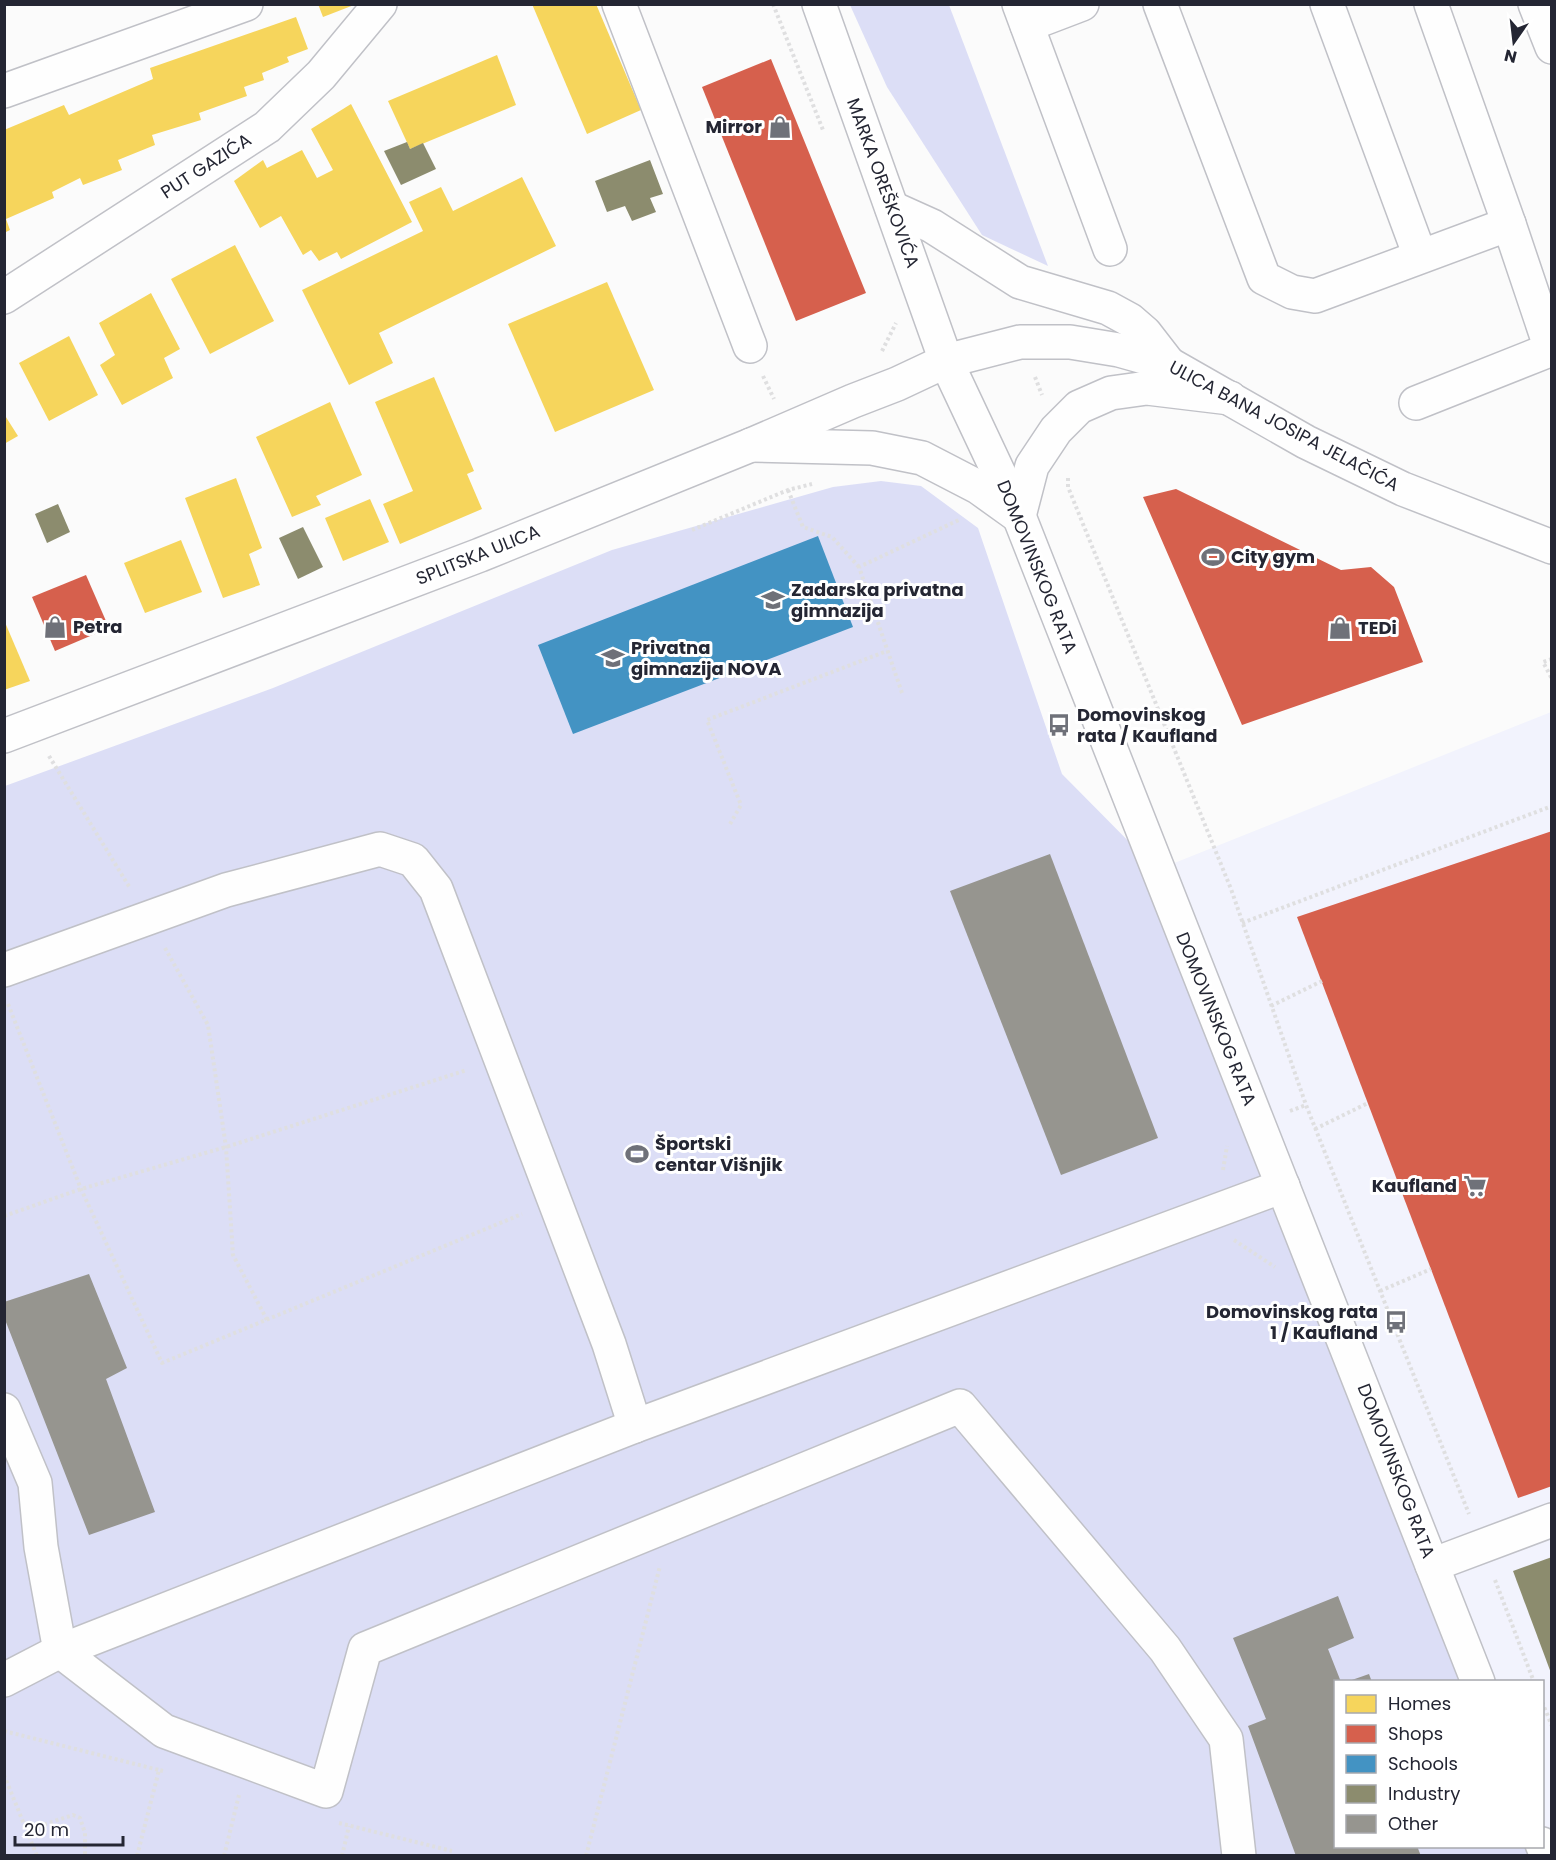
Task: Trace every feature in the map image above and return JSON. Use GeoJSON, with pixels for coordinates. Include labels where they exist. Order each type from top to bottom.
{"type":"FeatureCollection","features":[{"type":"Feature","properties":{"kind":"main road"},"geometry":{"type":"LineString","coordinates":[[4,91],[246,4]]}},
{"type":"Feature","properties":{"kind":"main road","name":"PUT GAZIĆA"},"geometry":{"type":"LineString","coordinates":[[4,297],[267,127],[321,75],[380,4]]}},
{"type":"Feature","properties":{"kind":"main road"},"geometry":{"type":"LineString","coordinates":[[619,4],[750,346]]}},
{"type":"Feature","properties":{"kind":"main road","name":"MARKA OREŠKOVIĆA"},"geometry":{"type":"LineString","coordinates":[[819,4],[946,361]]}},
{"type":"Feature","properties":{"kind":"main road"},"geometry":{"type":"LineString","coordinates":[[1082,4],[1023,15],[1110,249]]}},
{"type":"Feature","properties":{"kind":"main road"},"geometry":{"type":"LineString","coordinates":[[1160,4],[1264,279],[1292,292],[1314,296],[1509,224]]}},
{"type":"Feature","properties":{"kind":"main road"},"geometry":{"type":"LineString","coordinates":[[1327,4],[1420,256]]}},
{"type":"Feature","properties":{"kind":"main road"},"geometry":{"type":"LineString","coordinates":[[1416,403],[1551,349],[1431,4]]}},
{"type":"Feature","properties":{"kind":"main road"},"geometry":{"type":"LineString","coordinates":[[1535,4],[1551,47]]}},
{"type":"Feature","properties":{"kind":"main road"},"geometry":{"type":"LineString","coordinates":[[892,208],[932,226],[1020,282],[1108,308],[1130,320],[1145,333],[1169,364]]}},
{"type":"Feature","properties":{"kind":"main road","name":"ULICA BANA JOSIPA JELAČIĆA"},"geometry":{"type":"LineString","coordinates":[[946,361],[1020,342],[1070,342],[1119,350],[1169,364],[1306,442],[1403,489],[1551,547]]}},
{"type":"Feature","properties":{"kind":"main road","name":"SPLITSKA ULICA"},"geometry":{"type":"LineString","coordinates":[[17,731],[480,555],[752,445],[946,361]]}},
{"type":"Feature","properties":{"kind":"main road","name":"DOMOVINSKOG RATA"},"geometry":{"type":"LineString","coordinates":[[946,361],[1019,516],[1477,1680]]}},
{"type":"Feature","properties":{"kind":"main road"},"geometry":{"type":"LineString","coordinates":[[752,445],[872,448],[922,458],[978,487],[1019,516],[1032,466],[1056,430],[1079,407],[1110,393],[1147,387],[1230,398]]}},
{"type":"Feature","properties":{"kind":"main road","name":"ULICA BANA JOSIPA JELAČIĆA"},"geometry":{"type":"LineString","coordinates":[[1477,518],[1551,530]]}},
{"type":"Feature","properties":{"kind":"main road"},"geometry":{"type":"LineString","coordinates":[[4,970],[226,890],[380,849],[413,860],[436,888],[609,1344],[635,1426]]}},
{"type":"Feature","properties":{"kind":"main road"},"geometry":{"type":"LineString","coordinates":[[4,1680],[60,1651],[635,1426],[1282,1186]]}},
{"type":"Feature","properties":{"kind":"main road"},"geometry":{"type":"LineString","coordinates":[[4,1410],[35,1484],[41,1547],[60,1651],[164,1731],[326,1791],[365,1649],[960,1406],[1165,1649],[1226,1739],[1239,1856]]}},
{"type":"Feature","properties":{"kind":"main road"},"geometry":{"type":"LineString","coordinates":[[1432,1565],[1551,1520]]}},
{"type":"Feature","properties":{"kind":"path"},"geometry":{"type":"LineString","coordinates":[[1020,342],[1056,430],[1067,450],[1068,487],[1231,889],[1315,1129],[1533,1680]]}},
{"type":"Feature","properties":{"kind":"path"},"geometry":{"type":"LineString","coordinates":[[750,346],[788,430]]}},
{"type":"Feature","properties":{"kind":"path"},"geometry":{"type":"LineString","coordinates":[[692,530],[788,490],[821,482]]}},
{"type":"Feature","properties":{"kind":"path"},"geometry":{"type":"LineString","coordinates":[[788,490],[803,527],[832,537],[860,567],[902,693]]}},
{"type":"Feature","properties":{"kind":"path"},"geometry":{"type":"LineString","coordinates":[[860,567],[964,518]]}},
{"type":"Feature","properties":{"kind":"path"},"geometry":{"type":"LineString","coordinates":[[730,824],[741,805],[707,720],[887,651]]}},
{"type":"Feature","properties":{"kind":"path"},"geometry":{"type":"LineString","coordinates":[[1551,659],[1543,662],[1551,679]]}},
{"type":"Feature","properties":{"kind":"path"},"geometry":{"type":"LineString","coordinates":[[17,731],[148,918],[208,1025],[226,1147],[233,1255],[267,1320]]}},
{"type":"Feature","properties":{"kind":"path"},"geometry":{"type":"LineString","coordinates":[[1242,923],[1551,806]]}},
{"type":"Feature","properties":{"kind":"path"},"geometry":{"type":"LineString","coordinates":[[1271,1006],[1322,981]]}},
{"type":"Feature","properties":{"kind":"path"},"geometry":{"type":"LineString","coordinates":[[4,995],[81,1190],[162,1363],[524,1213]]}},
{"type":"Feature","properties":{"kind":"path"},"geometry":{"type":"LineString","coordinates":[[4,1216],[468,1070]]}},
{"type":"Feature","properties":{"kind":"path"},"geometry":{"type":"LineString","coordinates":[[1315,1129],[1368,1103]]}},
{"type":"Feature","properties":{"kind":"path"},"geometry":{"type":"LineString","coordinates":[[1380,1291],[1431,1269]]}},
{"type":"Feature","properties":{"kind":"path"},"geometry":{"type":"LineString","coordinates":[[586,1856],[671,1524]]}},
{"type":"Feature","properties":{"kind":"path"},"geometry":{"type":"LineString","coordinates":[[1544,1707],[1551,1726]]}},
{"type":"Feature","properties":{"kind":"path"},"geometry":{"type":"LineString","coordinates":[[4,1731],[169,1771]]}},
{"type":"Feature","properties":{"kind":"path"},"geometry":{"type":"LineString","coordinates":[[137,1856],[159,1770]]}},
{"type":"Feature","properties":{"kind":"path"},"geometry":{"type":"LineString","coordinates":[[4,1775],[37,1856]]}},
{"type":"Feature","properties":{"kind":"path"},"geometry":{"type":"LineString","coordinates":[[224,1856],[241,1788]]}},
{"type":"Feature","properties":{"kind":"path"},"geometry":{"type":"LineString","coordinates":[[239,1797],[250,1800]]}},
{"type":"Feature","properties":{"kind":"path"},"geometry":{"type":"LineString","coordinates":[[27,1830],[73,1815],[80,1818],[85,1833],[85,1856]]}},
{"type":"Feature","properties":{"kind":"path"},"geometry":{"type":"LineString","coordinates":[[338,1823],[452,1851]]}},
{"type":"Feature","properties":{"kind":"path"},"geometry":{"type":"LineString","coordinates":[[342,1856],[349,1826]]}},
{"type":"Feature","properties":{"kind":"shaded area"},"geometry":{"type":"Polygon","coordinates":[[[850,5],[949,5],[1048,266],[982,235],[887,87],[850,5]]]}},
{"type":"Feature","properties":{"kind":"shaded area","name":"Športski centar Višnjik"},"geometry":{"type":"Polygon","coordinates":[[[881,481],[921,486],[978,528],[1062,774],[1157,870],[1478,1680],[1334,1680],[1334,1848],[1543,1848],[1547,1855],[5,1855],[5,786],[273,688],[612,550],[833,487],[881,481]]]}},
{"type":"Feature","properties":{"kind":"shaded area"},"geometry":{"type":"Polygon","coordinates":[[[1551,712],[1551,1855],[1544,1845],[1544,1680],[1478,1680],[1157,870],[1551,712]]]}},
{"type":"Feature","properties":{"kind":"building: Homes"},"geometry":{"type":"Polygon","coordinates":[[[318,4],[354,4],[354,5],[323,17],[318,4]]]}},
{"type":"Feature","properties":{"kind":"building: Homes"},"geometry":{"type":"Polygon","coordinates":[[[532,4],[596,4],[641,110],[587,134],[532,4]]]}},
{"type":"Feature","properties":{"kind":"building: Homes"},"geometry":{"type":"Polygon","coordinates":[[[296,17],[308,49],[287,57],[289,62],[262,73],[264,80],[244,87],[247,96],[199,113],[201,120],[152,135],[155,145],[118,160],[122,170],[83,185],[80,178],[52,192],[54,198],[6,219],[10,230],[4,233],[4,130],[64,105],[69,115],[153,79],[150,68],[296,17]]]}},
{"type":"Feature","properties":{"kind":"building: Homes"},"geometry":{"type":"Polygon","coordinates":[[[497,55],[516,105],[410,149],[388,101],[497,55]]]}},
{"type":"Feature","properties":{"kind":"building: Homes"},"geometry":{"type":"Polygon","coordinates":[[[351,104],[412,222],[341,259],[337,252],[319,261],[311,250],[303,255],[281,216],[260,228],[234,181],[263,160],[267,168],[302,150],[317,178],[333,170],[311,129],[351,104]]]}},
{"type":"Feature","properties":{"kind":"building: Homes"},"geometry":{"type":"Polygon","coordinates":[[[522,177],[556,246],[379,333],[393,363],[349,385],[302,290],[423,231],[409,202],[441,187],[453,211],[522,177]]]}},
{"type":"Feature","properties":{"kind":"building: Homes"},"geometry":{"type":"Polygon","coordinates":[[[235,245],[274,321],[210,354],[171,279],[235,245]]]}},
{"type":"Feature","properties":{"kind":"building: Homes"},"geometry":{"type":"Polygon","coordinates":[[[607,282],[654,390],[555,432],[508,324],[607,282]]]}},
{"type":"Feature","properties":{"kind":"building: Homes"},"geometry":{"type":"Polygon","coordinates":[[[151,293],[180,349],[164,358],[173,378],[122,405],[100,365],[115,355],[99,323],[151,293]]]}},
{"type":"Feature","properties":{"kind":"building: Homes"},"geometry":{"type":"Polygon","coordinates":[[[69,336],[98,395],[49,421],[19,363],[69,336]]]}},
{"type":"Feature","properties":{"kind":"building: Homes"},"geometry":{"type":"Polygon","coordinates":[[[434,377],[474,471],[467,474],[482,509],[400,544],[383,504],[413,491],[375,402],[434,377]]]}},
{"type":"Feature","properties":{"kind":"building: Homes"},"geometry":{"type":"Polygon","coordinates":[[[330,402],[362,475],[316,496],[321,505],[292,517],[256,437],[330,402]]]}},
{"type":"Feature","properties":{"kind":"building: Homes"},"geometry":{"type":"Polygon","coordinates":[[[4,414],[18,436],[4,444],[4,414]]]}},
{"type":"Feature","properties":{"kind":"building: Homes"},"geometry":{"type":"Polygon","coordinates":[[[236,478],[262,548],[249,554],[260,585],[223,598],[185,498],[236,478]]]}},
{"type":"Feature","properties":{"kind":"building: Homes"},"geometry":{"type":"Polygon","coordinates":[[[370,499],[389,542],[343,561],[325,518],[370,499]]]}},
{"type":"Feature","properties":{"kind":"building: Homes"},"geometry":{"type":"Polygon","coordinates":[[[181,540],[202,592],[145,613],[124,563],[181,540]]]}},
{"type":"Feature","properties":{"kind":"building: Homes"},"geometry":{"type":"Polygon","coordinates":[[[4,620],[30,681],[4,690],[4,620]]]}},
{"type":"Feature","properties":{"kind":"building: Shops"},"geometry":{"type":"Polygon","coordinates":[[[771,59],[866,293],[796,321],[702,87],[771,59]]]}},
{"type":"Feature","properties":{"kind":"building: Shops"},"geometry":{"type":"Polygon","coordinates":[[[1176,489],[1341,570],[1371,567],[1394,587],[1423,662],[1242,725],[1143,497],[1176,489]]]}},
{"type":"Feature","properties":{"kind":"building: Shops"},"geometry":{"type":"Polygon","coordinates":[[[86,575],[109,628],[55,651],[32,597],[86,575]]]}},
{"type":"Feature","properties":{"kind":"building: Shops","name":"Kaufland"},"geometry":{"type":"Polygon","coordinates":[[[1552,831],[1552,1486],[1518,1498],[1297,917],[1552,831]]]}},
{"type":"Feature","properties":{"kind":"building: Schools"},"geometry":{"type":"Polygon","coordinates":[[[818,536],[853,627],[573,734],[538,645],[818,536]]]}},
{"type":"Feature","properties":{"kind":"building: Industry"},"geometry":{"type":"Polygon","coordinates":[[[407,142],[410,149],[423,143],[436,169],[401,185],[384,151],[407,142]]]}},
{"type":"Feature","properties":{"kind":"building: Industry"},"geometry":{"type":"Polygon","coordinates":[[[650,160],[663,194],[650,198],[656,212],[632,221],[625,206],[607,212],[595,181],[650,160]]]}},
{"type":"Feature","properties":{"kind":"building: Industry"},"geometry":{"type":"Polygon","coordinates":[[[58,504],[70,532],[47,543],[35,514],[58,504]]]}},
{"type":"Feature","properties":{"kind":"building: Industry"},"geometry":{"type":"Polygon","coordinates":[[[303,527],[323,567],[298,579],[279,538],[303,527]]]}},
{"type":"Feature","properties":{"kind":"building: Industry"},"geometry":{"type":"Polygon","coordinates":[[[1552,1557],[1552,1673],[1551,1673],[1513,1571],[1552,1557]]]}},
{"type":"Feature","properties":{"kind":"building: Other"},"geometry":{"type":"Polygon","coordinates":[[[1050,854],[1158,1138],[1061,1175],[950,891],[1050,854]]]}},
{"type":"Feature","properties":{"kind":"building: Other"},"geometry":{"type":"Polygon","coordinates":[[[89,1274],[127,1368],[106,1379],[155,1512],[89,1535],[4,1317],[4,1302],[89,1274]]]}},
{"type":"Feature","properties":{"kind":"building: Other"},"geometry":{"type":"Polygon","coordinates":[[[1338,1596],[1354,1638],[1328,1649],[1340,1680],[1334,1680],[1334,1848],[1418,1848],[1421,1856],[1296,1856],[1248,1726],[1266,1719],[1233,1638],[1338,1596]]]}},
{"type":"Feature","properties":{"kind":"building: Other"},"geometry":{"type":"Polygon","coordinates":[[[1369,1674],[1371,1680],[1352,1680],[1369,1674]]]}},
{"type":"Feature","properties":{"kind":"place","name":"Mirror"},"geometry":{"type":"Point","coordinates":[780,127]}},
{"type":"Feature","properties":{"kind":"place","name":"City gym"},"geometry":{"type":"Point","coordinates":[1213,557]}},
{"type":"Feature","properties":{"kind":"place","name":"Zadarska privatna gimnazija"},"geometry":{"type":"Point","coordinates":[773,600]}},
{"type":"Feature","properties":{"kind":"place","name":"Petra"},"geometry":{"type":"Point","coordinates":[55,627]}},
{"type":"Feature","properties":{"kind":"place","name":"TEDi"},"geometry":{"type":"Point","coordinates":[1340,628]}},
{"type":"Feature","properties":{"kind":"place","name":"Privatna gimnazija NOVA"},"geometry":{"type":"Point","coordinates":[613,658]}},
{"type":"Feature","properties":{"kind":"place","name":"Domovinskog rata / Kaufland"},"geometry":{"type":"Point","coordinates":[1059,725]}},
{"type":"Feature","properties":{"kind":"place","name":"Športski centar Višnjik"},"geometry":{"type":"Point","coordinates":[637,1154]}},
{"type":"Feature","properties":{"kind":"place","name":"Kaufland"},"geometry":{"type":"Point","coordinates":[1475,1186]}},
{"type":"Feature","properties":{"kind":"place","name":"Domovinskog rata 1 / Kaufland"},"geometry":{"type":"Point","coordinates":[1396,1322]}}]}
